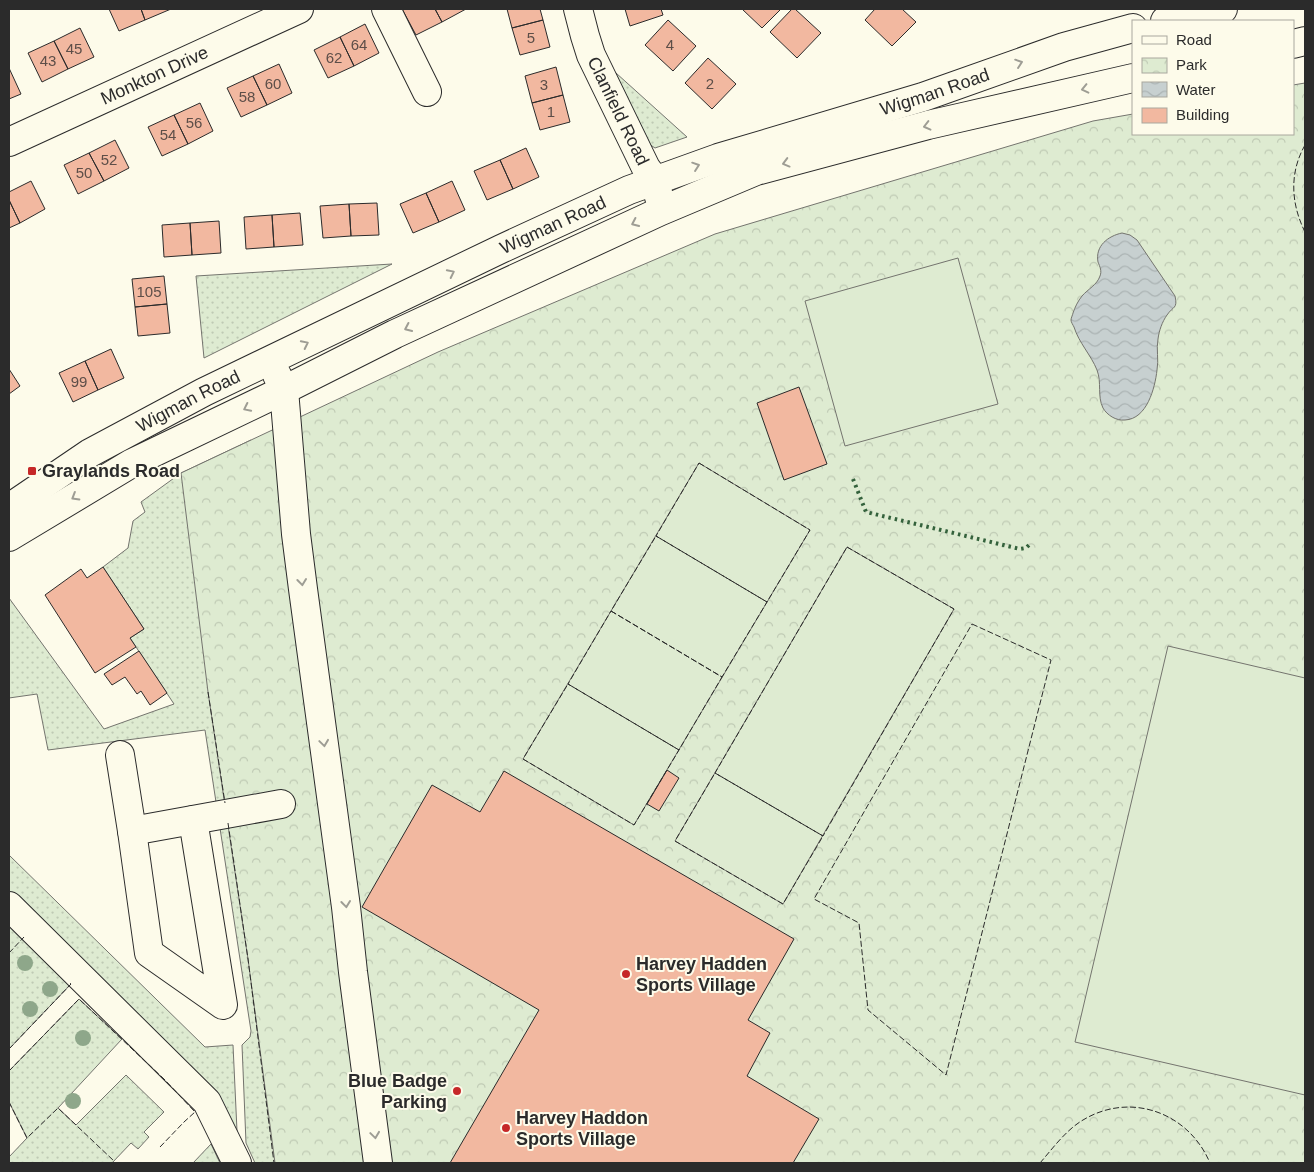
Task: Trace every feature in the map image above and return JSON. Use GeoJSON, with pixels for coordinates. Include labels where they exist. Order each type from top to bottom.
{"type":"FeatureCollection","features":[{"type":"Feature","properties":{"kind":"street","name":"Monkton Drive"},"geometry":{"type":"LineString","coordinates":[[9,142],[299,9]]}},
{"type":"Feature","properties":{"kind":"street"},"geometry":{"type":"LineString","coordinates":[[386,9],[427,92]]}},
{"type":"Feature","properties":{"kind":"street","name":"Clanfield Road"},"geometry":{"type":"LineString","coordinates":[[578,9],[591,56],[646,168],[656,180],[661,211]]}},
{"type":"Feature","properties":{"kind":"street"},"geometry":{"type":"LineString","coordinates":[[1169,20],[1223,9]]}},
{"type":"Feature","properties":{"kind":"street","name":"Wigman Road"},"geometry":{"type":"LineString","coordinates":[[9,508],[90,452],[204,392],[629,190],[718,158],[923,97],[1129,22]]}},
{"type":"Feature","properties":{"kind":"street","name":"Wigman Road"},"geometry":{"type":"LineString","coordinates":[[9,538],[132,463],[395,334],[661,211],[756,171],[928,125],[1132,78]]}},
{"type":"Feature","properties":{"kind":"street"},"geometry":{"type":"LineString","coordinates":[[270,361],[284,390],[296,534],[378,1163]]}},
{"type":"Feature","properties":{"kind":"street"},"geometry":{"type":"LineString","coordinates":[[120,755],[149,953],[223,1005],[193,820]]}},
{"type":"Feature","properties":{"kind":"street"},"geometry":{"type":"LineString","coordinates":[[132,831],[281,804]]}},
{"type":"Feature","properties":{"kind":"street"},"geometry":{"type":"LineString","coordinates":[[9,906],[207,1102],[237,1163]]}},
{"type":"Feature","properties":{"kind":"green space"},"geometry":{"type":"Polygon","coordinates":[[[606,64],[687,137],[655,148],[643,140],[606,64]]]}},
{"type":"Feature","properties":{"kind":"green space"},"geometry":{"type":"Polygon","coordinates":[[[1305,83],[1305,1163],[275,1163],[248,959],[208,692],[181,473],[438,352],[715,234],[1093,121],[1132,114],[1132,135],[1294,135],[1294,85],[1305,83]]]}},
{"type":"Feature","properties":{"kind":"green space"},"geometry":{"type":"Polygon","coordinates":[[[958,258],[998,404],[845,446],[805,301],[958,258]]]}},
{"type":"Feature","properties":{"kind":"green space"},"geometry":{"type":"Polygon","coordinates":[[[392,264],[204,358],[196,276],[392,264]]]}},
{"type":"Feature","properties":{"kind":"green space"},"geometry":{"type":"Polygon","coordinates":[[[251,440],[297,1163],[255,1163],[246,1143],[242,1045],[250,1037],[251,1031],[205,730],[48,750],[37,694],[9,698],[9,598],[104,729],[174,704],[130,638],[144,629],[103,567],[128,548],[133,521],[145,512],[141,502],[181,473],[251,440]]]}},
{"type":"Feature","properties":{"kind":"green space"},"geometry":{"type":"Polygon","coordinates":[[[699,463],[810,530],[634,825],[523,759],[699,463]]]}},
{"type":"Feature","properties":{"kind":"green space"},"geometry":{"type":"Polygon","coordinates":[[[847,547],[954,609],[783,904],[675,841],[847,547]]]}},
{"type":"Feature","properties":{"kind":"green space"},"geometry":{"type":"Polygon","coordinates":[[[1168,646],[1305,678],[1305,1095],[1075,1042],[1168,646]]]}},
{"type":"Feature","properties":{"kind":"green space"},"geometry":{"type":"Polygon","coordinates":[[[9,855],[205,1047],[233,1045],[237,1131],[223,1111],[9,895],[9,855]]]}},
{"type":"Feature","properties":{"kind":"green space"},"geometry":{"type":"Polygon","coordinates":[[[9,923],[71,984],[9,1049],[9,923]]]}},
{"type":"Feature","properties":{"kind":"green space"},"geometry":{"type":"Polygon","coordinates":[[[79,999],[122,1039],[58,1108],[76,1125],[126,1075],[164,1112],[144,1132],[149,1137],[138,1149],[131,1143],[112,1163],[9,1163],[9,1157],[27,1138],[9,1102],[9,1071],[79,999]]]}},
{"type":"Feature","properties":{"kind":"green space"},"geometry":{"type":"Polygon","coordinates":[[[211,1144],[220,1163],[193,1163],[211,1144]]]}},
{"type":"Feature","properties":{"kind":"water"},"geometry":{"type":"Polygon","coordinates":[[[1122,233],[1130,235],[1137,240],[1175,296],[1176,303],[1165,318],[1160,330],[1157,343],[1158,362],[1152,393],[1139,414],[1133,418],[1118,420],[1103,408],[1100,399],[1097,370],[1071,320],[1079,300],[1097,282],[1100,276],[1098,256],[1101,247],[1107,239],[1122,233]]]}},
{"type":"Feature","properties":{"kind":"building"},"geometry":{"type":"Polygon","coordinates":[[[109,9],[141,9],[145,20],[119,31],[109,9]]]}},
{"type":"Feature","properties":{"kind":"building"},"geometry":{"type":"Polygon","coordinates":[[[141,9],[171,9],[145,20],[141,9]]]}},
{"type":"Feature","properties":{"kind":"building"},"geometry":{"type":"Polygon","coordinates":[[[402,9],[435,9],[442,22],[416,35],[402,9]]]}},
{"type":"Feature","properties":{"kind":"building"},"geometry":{"type":"Polygon","coordinates":[[[435,9],[466,9],[442,22],[435,9]]]}},
{"type":"Feature","properties":{"kind":"building"},"geometry":{"type":"Polygon","coordinates":[[[507,9],[540,9],[543,20],[512,28],[507,9]]]}},
{"type":"Feature","properties":{"kind":"building"},"geometry":{"type":"Polygon","coordinates":[[[625,9],[661,9],[663,15],[630,26],[625,9]]]}},
{"type":"Feature","properties":{"kind":"building"},"geometry":{"type":"Polygon","coordinates":[[[742,9],[781,9],[762,28],[742,9]]]}},
{"type":"Feature","properties":{"kind":"building"},"geometry":{"type":"Polygon","coordinates":[[[792,9],[795,9],[821,33],[797,58],[770,32],[792,9]]]}},
{"type":"Feature","properties":{"kind":"building"},"geometry":{"type":"Polygon","coordinates":[[[875,9],[902,9],[916,22],[892,46],[865,20],[875,9]]]}},
{"type":"Feature","properties":{"kind":"building"},"geometry":{"type":"Polygon","coordinates":[[[543,20],[550,47],[520,55],[512,28],[543,20]]]}},
{"type":"Feature","properties":{"kind":"building"},"geometry":{"type":"Polygon","coordinates":[[[668,20],[696,46],[673,71],[645,45],[668,20]]]}},
{"type":"Feature","properties":{"kind":"building"},"geometry":{"type":"Polygon","coordinates":[[[365,24],[379,53],[354,66],[340,37],[365,24]]]}},
{"type":"Feature","properties":{"kind":"building"},"geometry":{"type":"Polygon","coordinates":[[[80,28],[94,57],[68,69],[54,41],[80,28]]]}},
{"type":"Feature","properties":{"kind":"building"},"geometry":{"type":"Polygon","coordinates":[[[340,37],[354,66],[328,78],[314,50],[340,37]]]}},
{"type":"Feature","properties":{"kind":"building"},"geometry":{"type":"Polygon","coordinates":[[[54,41],[68,69],[42,82],[28,53],[54,41]]]}},
{"type":"Feature","properties":{"kind":"building"},"geometry":{"type":"Polygon","coordinates":[[[708,58],[736,84],[712,109],[685,83],[708,58]]]}},
{"type":"Feature","properties":{"kind":"building"},"geometry":{"type":"Polygon","coordinates":[[[279,64],[292,93],[267,105],[253,76],[279,64]]]}},
{"type":"Feature","properties":{"kind":"building"},"geometry":{"type":"Polygon","coordinates":[[[556,67],[563,95],[532,103],[525,76],[556,67]]]}},
{"type":"Feature","properties":{"kind":"building"},"geometry":{"type":"Polygon","coordinates":[[[9,68],[21,94],[9,99],[9,68]]]}},
{"type":"Feature","properties":{"kind":"building"},"geometry":{"type":"Polygon","coordinates":[[[253,76],[267,105],[241,117],[227,88],[253,76]]]}},
{"type":"Feature","properties":{"kind":"building"},"geometry":{"type":"Polygon","coordinates":[[[563,95],[570,122],[540,130],[532,103],[563,95]]]}},
{"type":"Feature","properties":{"kind":"building"},"geometry":{"type":"Polygon","coordinates":[[[200,103],[213,131],[188,144],[174,115],[200,103]]]}},
{"type":"Feature","properties":{"kind":"building"},"geometry":{"type":"Polygon","coordinates":[[[174,115],[188,144],[162,156],[148,127],[174,115]]]}},
{"type":"Feature","properties":{"kind":"building"},"geometry":{"type":"Polygon","coordinates":[[[115,140],[129,168],[104,181],[89,153],[115,140]]]}},
{"type":"Feature","properties":{"kind":"building"},"geometry":{"type":"Polygon","coordinates":[[[526,148],[539,177],[513,189],[500,160],[526,148]]]}},
{"type":"Feature","properties":{"kind":"building"},"geometry":{"type":"Polygon","coordinates":[[[89,153],[104,181],[78,194],[64,165],[89,153]]]}},
{"type":"Feature","properties":{"kind":"building"},"geometry":{"type":"Polygon","coordinates":[[[500,160],[513,189],[487,200],[474,171],[500,160]]]}},
{"type":"Feature","properties":{"kind":"building"},"geometry":{"type":"Polygon","coordinates":[[[31,181],[45,209],[20,223],[9,200],[9,192],[31,181]]]}},
{"type":"Feature","properties":{"kind":"building"},"geometry":{"type":"Polygon","coordinates":[[[452,181],[465,210],[439,222],[426,193],[452,181]]]}},
{"type":"Feature","properties":{"kind":"building"},"geometry":{"type":"Polygon","coordinates":[[[426,193],[439,222],[413,233],[400,204],[426,193]]]}},
{"type":"Feature","properties":{"kind":"building"},"geometry":{"type":"Polygon","coordinates":[[[9,200],[20,223],[9,228],[9,200]]]}},
{"type":"Feature","properties":{"kind":"building"},"geometry":{"type":"Polygon","coordinates":[[[377,203],[379,235],[351,236],[349,204],[377,203]]]}},
{"type":"Feature","properties":{"kind":"building"},"geometry":{"type":"Polygon","coordinates":[[[349,204],[351,236],[323,238],[320,206],[349,204]]]}},
{"type":"Feature","properties":{"kind":"building"},"geometry":{"type":"Polygon","coordinates":[[[300,213],[303,245],[274,247],[272,215],[300,213]]]}},
{"type":"Feature","properties":{"kind":"building"},"geometry":{"type":"Polygon","coordinates":[[[272,215],[274,247],[246,249],[244,217],[272,215]]]}},
{"type":"Feature","properties":{"kind":"building"},"geometry":{"type":"Polygon","coordinates":[[[219,221],[221,253],[192,255],[190,223],[219,221]]]}},
{"type":"Feature","properties":{"kind":"building"},"geometry":{"type":"Polygon","coordinates":[[[190,223],[192,255],[164,257],[162,225],[190,223]]]}},
{"type":"Feature","properties":{"kind":"building"},"geometry":{"type":"Polygon","coordinates":[[[164,276],[167,304],[135,307],[132,279],[164,276]]]}},
{"type":"Feature","properties":{"kind":"building"},"geometry":{"type":"Polygon","coordinates":[[[167,304],[170,333],[138,336],[135,307],[167,304]]]}},
{"type":"Feature","properties":{"kind":"building"},"geometry":{"type":"Polygon","coordinates":[[[111,349],[124,378],[98,390],[85,361],[111,349]]]}},
{"type":"Feature","properties":{"kind":"building"},"geometry":{"type":"Polygon","coordinates":[[[85,361],[98,390],[73,402],[59,373],[85,361]]]}},
{"type":"Feature","properties":{"kind":"building"},"geometry":{"type":"Polygon","coordinates":[[[9,369],[20,386],[9,394],[9,369]]]}},
{"type":"Feature","properties":{"kind":"building"},"geometry":{"type":"Polygon","coordinates":[[[799,387],[827,464],[784,480],[757,403],[799,387]]]}},
{"type":"Feature","properties":{"kind":"building"},"geometry":{"type":"Polygon","coordinates":[[[103,567],[144,629],[130,638],[136,647],[95,673],[45,595],[81,569],[87,578],[103,567]]]}},
{"type":"Feature","properties":{"kind":"building"},"geometry":{"type":"Polygon","coordinates":[[[139,651],[167,693],[150,705],[141,691],[137,694],[125,677],[112,685],[104,674],[139,651]]]}},
{"type":"Feature","properties":{"kind":"building"},"geometry":{"type":"Polygon","coordinates":[[[667,770],[679,778],[659,811],[647,804],[667,770]]]}},
{"type":"Feature","properties":{"kind":"building","name":"Harvey Hadden Sports Village"},"geometry":{"type":"Polygon","coordinates":[[[504,771],[794,939],[748,1020],[770,1033],[747,1076],[819,1119],[793,1163],[450,1163],[539,1010],[362,907],[432,785],[480,812],[504,771]]]}},
{"type":"Feature","properties":{"kind":"hedge"},"geometry":{"type":"LineString","coordinates":[[853,479],[866,512],[1020,549],[1026,548],[1031,543]]}},
{"type":"Feature","properties":{"kind":"fence"},"geometry":{"type":"LineString","coordinates":[[1305,145],[1296,166],[1294,177],[1297,211],[1305,232]]}},
{"type":"Feature","properties":{"kind":"fence"},"geometry":{"type":"LineString","coordinates":[[699,463],[810,530],[767,602],[656,536],[699,463]]}},
{"type":"Feature","properties":{"kind":"fence"},"geometry":{"type":"LineString","coordinates":[[656,536],[767,602],[722,677],[611,611],[656,536]]}},
{"type":"Feature","properties":{"kind":"fence"},"geometry":{"type":"LineString","coordinates":[[847,547],[954,609],[823,836],[715,773],[847,547]]}},
{"type":"Feature","properties":{"kind":"fence"},"geometry":{"type":"LineString","coordinates":[[611,611],[722,677],[679,750],[568,684],[611,611]]}},
{"type":"Feature","properties":{"kind":"fence"},"geometry":{"type":"LineString","coordinates":[[972,624],[1051,660],[946,1075],[868,1010],[859,923],[814,899],[972,624]]}},
{"type":"Feature","properties":{"kind":"fence"},"geometry":{"type":"LineString","coordinates":[[568,684],[679,750],[634,825],[523,759],[568,684]]}},
{"type":"Feature","properties":{"kind":"fence"},"geometry":{"type":"LineString","coordinates":[[208,692],[225,803]]}},
{"type":"Feature","properties":{"kind":"fence"},"geometry":{"type":"LineString","coordinates":[[715,773],[823,836],[783,904],[675,841],[715,773]]}},
{"type":"Feature","properties":{"kind":"fence"},"geometry":{"type":"LineString","coordinates":[[228,823],[248,959],[274,1163]]}},
{"type":"Feature","properties":{"kind":"fence"},"geometry":{"type":"LineString","coordinates":[[9,953],[24,937]]}},
{"type":"Feature","properties":{"kind":"fence"},"geometry":{"type":"LineString","coordinates":[[9,1049],[70,983]]}},
{"type":"Feature","properties":{"kind":"fence"},"geometry":{"type":"LineString","coordinates":[[9,1071],[79,999],[164,1079],[195,1112],[160,1147]]}},
{"type":"Feature","properties":{"kind":"fence"},"geometry":{"type":"LineString","coordinates":[[9,1102],[27,1138],[58,1108],[114,1161]]}},
{"type":"Feature","properties":{"kind":"fence"},"geometry":{"type":"LineString","coordinates":[[1040,1163],[1077,1124],[1101,1111],[1120,1107],[1139,1108],[1157,1112],[1173,1120],[1188,1131],[1210,1163]]}},
{"type":"Feature","properties":{"kind":"place","name":"Graylands Road"},"geometry":{"type":"Point","coordinates":[32,471]}},
{"type":"Feature","properties":{"kind":"place","name":"Harvey Hadden Sports Village"},"geometry":{"type":"Point","coordinates":[626,974]}},
{"type":"Feature","properties":{"kind":"place","name":"Blue Badge Parking"},"geometry":{"type":"Point","coordinates":[457,1091]}},
{"type":"Feature","properties":{"kind":"place","name":"Harvey Haddon Sports Village"},"geometry":{"type":"Point","coordinates":[506,1128]}}]}
